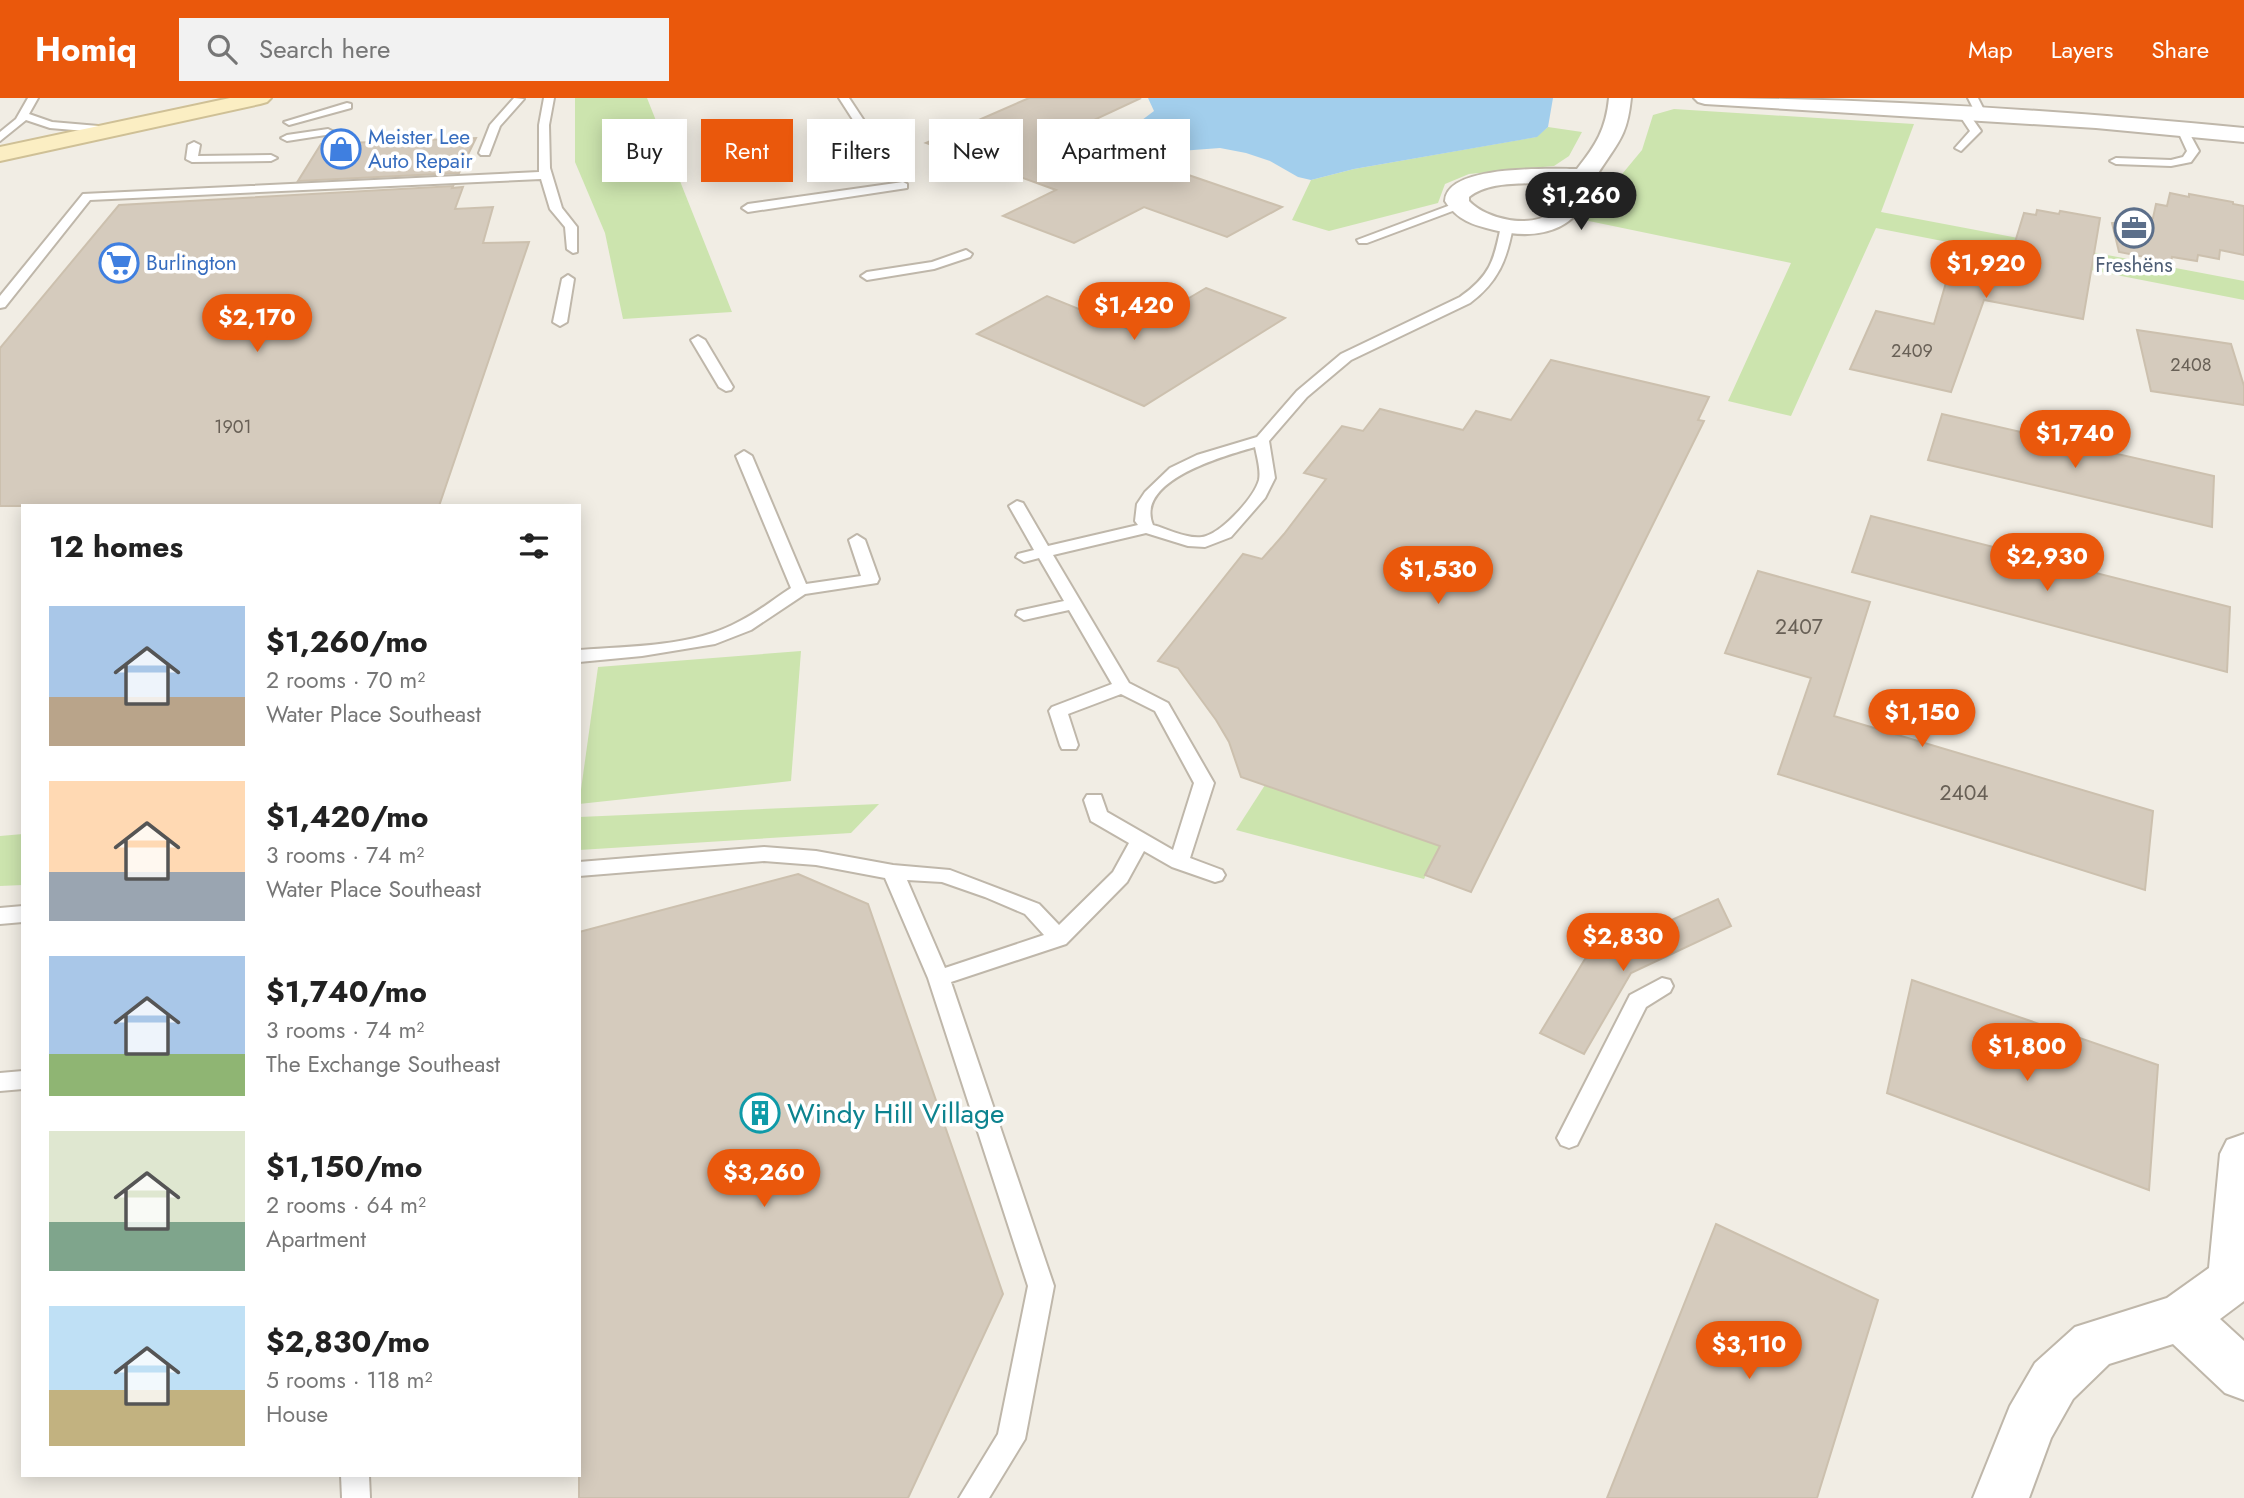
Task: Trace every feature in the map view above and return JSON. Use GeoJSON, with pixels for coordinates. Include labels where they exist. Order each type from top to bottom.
{"type":"FeatureCollection","features":[{"type":"Feature","properties":{"kind":"main road"},"geometry":{"type":"LineString","coordinates":[[0,154],[260,98]]}},
{"type":"Feature","properties":{"kind":"street"},"geometry":{"type":"LineString","coordinates":[[1583,176],[1491,178],[1464,187],[1457,195],[1460,206],[1474,216],[1507,226],[1544,226],[1562,219],[1580,191],[1583,176],[1613,142],[1620,98]]}},
{"type":"Feature","properties":{"kind":"street"},"geometry":{"type":"LineString","coordinates":[[1705,98],[1972,108],[2244,135]]}},
{"type":"Feature","properties":{"kind":"street"},"geometry":{"type":"LineString","coordinates":[[2001,1498],[2029,1425],[2054,1381],[2093,1344],[2181,1318],[2239,1282],[2244,1154]]}},
{"type":"Feature","properties":{"kind":"street"},"geometry":{"type":"LineString","coordinates":[[2181,1318],[2244,1375]]}},
{"type":"Feature","properties":{"kind":"lane"},"geometry":{"type":"LineString","coordinates":[[0,138],[24,116],[33,98]]}},
{"type":"Feature","properties":{"kind":"lane"},"geometry":{"type":"LineString","coordinates":[[549,98],[544,125],[546,175],[556,209],[571,227],[573,249]]}},
{"type":"Feature","properties":{"kind":"lane"},"geometry":{"type":"LineString","coordinates":[[844,98],[858,119]]}},
{"type":"Feature","properties":{"kind":"lane"},"geometry":{"type":"LineString","coordinates":[[502,100],[524,99]]}},
{"type":"Feature","properties":{"kind":"lane"},"geometry":{"type":"LineString","coordinates":[[485,153],[495,125],[524,99]]}},
{"type":"Feature","properties":{"kind":"lane"},"geometry":{"type":"LineString","coordinates":[[289,122],[347,106]]}},
{"type":"Feature","properties":{"kind":"lane"},"geometry":{"type":"LineString","coordinates":[[1961,148],[1976,131],[1972,108]]}},
{"type":"Feature","properties":{"kind":"lane"},"geometry":{"type":"LineString","coordinates":[[24,116],[50,125],[110,130]]}},
{"type":"Feature","properties":{"kind":"lane"},"geometry":{"type":"LineString","coordinates":[[2116,161],[2171,163],[2187,160],[2193,152],[2181,127]]}},
{"type":"Feature","properties":{"kind":"lane"},"geometry":{"type":"LineString","coordinates":[[288,138],[328,132]]}},
{"type":"Feature","properties":{"kind":"lane"},"geometry":{"type":"LineString","coordinates":[[194,145],[192,159],[271,158]]}},
{"type":"Feature","properties":{"kind":"lane"},"geometry":{"type":"LineString","coordinates":[[0,304],[87,197],[546,175]]}},
{"type":"Feature","properties":{"kind":"lane"},"geometry":{"type":"LineString","coordinates":[[748,208],[903,186]]}},
{"type":"Feature","properties":{"kind":"lane"},"geometry":{"type":"LineString","coordinates":[[1363,240],[1460,206]]}},
{"type":"Feature","properties":{"kind":"lane"},"geometry":{"type":"LineString","coordinates":[[1147,528],[1143,521],[1145,504],[1150,495],[1175,471],[1210,456],[1262,440],[1303,394],[1346,358],[1465,300],[1480,289],[1497,271],[1507,226]]}},
{"type":"Feature","properties":{"kind":"lane"},"geometry":{"type":"LineString","coordinates":[[867,276],[934,265],[966,254]]}},
{"type":"Feature","properties":{"kind":"lane"},"geometry":{"type":"LineString","coordinates":[[560,322],[568,279]]}},
{"type":"Feature","properties":{"kind":"lane"},"geometry":{"type":"LineString","coordinates":[[698,340],[726,387]]}},
{"type":"Feature","properties":{"kind":"lane"},"geometry":{"type":"LineString","coordinates":[[1024,557],[1147,528],[1188,541],[1205,542],[1225,534],[1260,495],[1264,486],[1267,478],[1262,440]]}},
{"type":"Feature","properties":{"kind":"lane"},"geometry":{"type":"LineString","coordinates":[[744,456],[800,590]]}},
{"type":"Feature","properties":{"kind":"lane"},"geometry":{"type":"LineString","coordinates":[[1017,506],[1122,687],[1162,707],[1204,783],[1178,862]]}},
{"type":"Feature","properties":{"kind":"lane"},"geometry":{"type":"LineString","coordinates":[[581,656],[642,651],[709,640],[745,626],[800,590],[871,579],[857,540]]}},
{"type":"Feature","properties":{"kind":"lane"},"geometry":{"type":"LineString","coordinates":[[1024,615],[1075,604]]}},
{"type":"Feature","properties":{"kind":"lane"},"geometry":{"type":"LineString","coordinates":[[1069,745],[1058,711],[1122,687]]}},
{"type":"Feature","properties":{"kind":"lane"},"geometry":{"type":"LineString","coordinates":[[1094,800],[1098,816],[1178,862],[1215,875]]}},
{"type":"Feature","properties":{"kind":"lane"},"geometry":{"type":"LineString","coordinates":[[939,978],[1059,938],[1120,877],[1141,840]]}},
{"type":"Feature","properties":{"kind":"lane"},"geometry":{"type":"LineString","coordinates":[[581,869],[764,854],[816,858],[893,872],[943,875],[1032,909],[1059,938]]}},
{"type":"Feature","properties":{"kind":"lane"},"geometry":{"type":"LineString","coordinates":[[893,872],[939,978],[1041,1286],[1011,1439],[973,1498]]}},
{"type":"Feature","properties":{"kind":"lane"},"geometry":{"type":"LineString","coordinates":[[0,916],[21,914]]}},
{"type":"Feature","properties":{"kind":"lane"},"geometry":{"type":"LineString","coordinates":[[1569,1138],[1638,1001],[1662,986]]}},
{"type":"Feature","properties":{"kind":"lane"},"geometry":{"type":"LineString","coordinates":[[0,1082],[21,1080]]}},
{"type":"Feature","properties":{"kind":"lane"},"geometry":{"type":"LineString","coordinates":[[355,1477],[356,1498]]}},
{"type":"Feature","properties":{"kind":"green space"},"geometry":{"type":"Polygon","coordinates":[[[575,98],[647,98],[655,119],[602,119],[602,182],[680,182],[732,312],[623,319],[605,233],[575,162],[575,98]]]}},
{"type":"Feature","properties":{"kind":"green space"},"geometry":{"type":"Polygon","coordinates":[[[1674,109],[1914,124],[1881,212],[2244,281],[2244,300],[1876,228],[1791,416],[1728,401],[1791,263],[1584,220],[1642,150],[1653,115],[1674,109]]]}},
{"type":"Feature","properties":{"kind":"green space"},"geometry":{"type":"Polygon","coordinates":[[[1548,127],[1582,132],[1569,156],[1554,166],[1469,174],[1445,184],[1438,203],[1329,231],[1292,220],[1311,180],[1354,169],[1536,137],[1548,127]]]}},
{"type":"Feature","properties":{"kind":"green space"},"geometry":{"type":"Polygon","coordinates":[[[801,651],[791,781],[581,804],[598,667],[801,651]]]}},
{"type":"Feature","properties":{"kind":"green space"},"geometry":{"type":"Polygon","coordinates":[[[1265,785],[1440,846],[1424,879],[1236,830],[1265,785]]]}},
{"type":"Feature","properties":{"kind":"green space"},"geometry":{"type":"Polygon","coordinates":[[[879,804],[851,833],[581,850],[581,817],[879,804]]]}},
{"type":"Feature","properties":{"kind":"green space"},"geometry":{"type":"Polygon","coordinates":[[[21,834],[21,885],[0,886],[0,836],[21,834]]]}},
{"type":"Feature","properties":{"kind":"water"},"geometry":{"type":"Polygon","coordinates":[[[1148,98],[1553,98],[1548,127],[1537,137],[1354,169],[1311,180],[1298,177],[1270,161],[1246,153],[1220,148],[1190,150],[1190,119],[1143,119],[1154,111],[1148,98]]]}},
{"type":"Feature","properties":{"kind":"building"},"geometry":{"type":"Polygon","coordinates":[[[1029,98],[1141,98],[1096,119],[1037,119],[1037,182],[1190,182],[1190,175],[1282,207],[1227,237],[1144,207],[1074,243],[1003,216],[1056,190],[1023,178],[1023,119],[981,119],[1029,98]]]}},
{"type":"Feature","properties":{"kind":"building"},"geometry":{"type":"Polygon","coordinates":[[[476,138],[459,173],[298,181],[321,144],[476,138]]]}},
{"type":"Feature","properties":{"kind":"building"},"geometry":{"type":"Polygon","coordinates":[[[453,186],[452,188],[463,187],[455,209],[493,207],[483,243],[529,242],[440,504],[0,506],[0,348],[119,205],[453,186]]]}},
{"type":"Feature","properties":{"kind":"building","name":"Freshëns"},"geometry":{"type":"Polygon","coordinates":[[[2170,193],[2189,197],[2189,194],[2244,206],[2244,255],[2220,250],[2219,259],[2198,255],[2197,261],[2172,257],[2171,262],[2119,252],[2112,223],[2153,218],[2156,204],[2167,206],[2170,193]]]}},
{"type":"Feature","properties":{"kind":"building"},"geometry":{"type":"Polygon","coordinates":[[[2037,210],[2100,218],[2083,319],[1984,300],[1951,392],[1850,369],[1876,311],[1934,324],[1954,255],[2008,265],[2024,213],[2036,215],[2037,210]]]}},
{"type":"Feature","properties":{"kind":"building"},"geometry":{"type":"Polygon","coordinates":[[[1206,288],[1285,318],[1144,406],[977,334],[1047,296],[1133,331],[1206,288]]]}},
{"type":"Feature","properties":{"kind":"building"},"geometry":{"type":"Polygon","coordinates":[[[2137,330],[2231,344],[2244,386],[2244,405],[2151,391],[2137,330]]]}},
{"type":"Feature","properties":{"kind":"building"},"geometry":{"type":"Polygon","coordinates":[[[1551,360],[1709,397],[1698,420],[1704,421],[1471,892],[1425,875],[1440,846],[1241,777],[1229,742],[1216,720],[1178,668],[1158,661],[1243,554],[1262,559],[1284,534],[1326,479],[1304,473],[1342,426],[1363,431],[1380,409],[1463,430],[1476,411],[1511,420],[1551,360]]]}},
{"type":"Feature","properties":{"kind":"building"},"geometry":{"type":"Polygon","coordinates":[[[1942,414],[2214,476],[2212,527],[1928,460],[1942,414]]]}},
{"type":"Feature","properties":{"kind":"building"},"geometry":{"type":"Polygon","coordinates":[[[1871,516],[2230,607],[2227,672],[1852,572],[1871,516]]]}},
{"type":"Feature","properties":{"kind":"building"},"geometry":{"type":"Polygon","coordinates":[[[1758,571],[1870,602],[1834,716],[2153,811],[2145,890],[1778,774],[1811,678],[1725,653],[1758,571]]]}},
{"type":"Feature","properties":{"kind":"building","name":"Windy Hill Village"},"geometry":{"type":"Polygon","coordinates":[[[798,874],[868,904],[1003,1294],[908,1498],[579,1498],[581,931],[798,874]]]}},
{"type":"Feature","properties":{"kind":"building"},"geometry":{"type":"Polygon","coordinates":[[[1718,899],[1731,926],[1631,973],[1584,1054],[1540,1033],[1585,959],[1718,899]]]}},
{"type":"Feature","properties":{"kind":"building"},"geometry":{"type":"Polygon","coordinates":[[[1912,980],[2158,1065],[2149,1190],[1887,1093],[1912,980]]]}},
{"type":"Feature","properties":{"kind":"building"},"geometry":{"type":"Polygon","coordinates":[[[1716,1224],[1878,1300],[1817,1498],[1607,1498],[1716,1224]]]}},
{"type":"Feature","properties":{"kind":"place","name":"Meister Lee Auto Repair"},"geometry":{"type":"Point","coordinates":[341,149]}},
{"type":"Feature","properties":{"kind":"place","name":"Freshëns"},"geometry":{"type":"Point","coordinates":[2134,228]}},
{"type":"Feature","properties":{"kind":"place","name":"Burlington"},"geometry":{"type":"Point","coordinates":[119,263]}},
{"type":"Feature","properties":{"kind":"place","name":"Windy Hill Village"},"geometry":{"type":"Point","coordinates":[760,1113]}}]}
